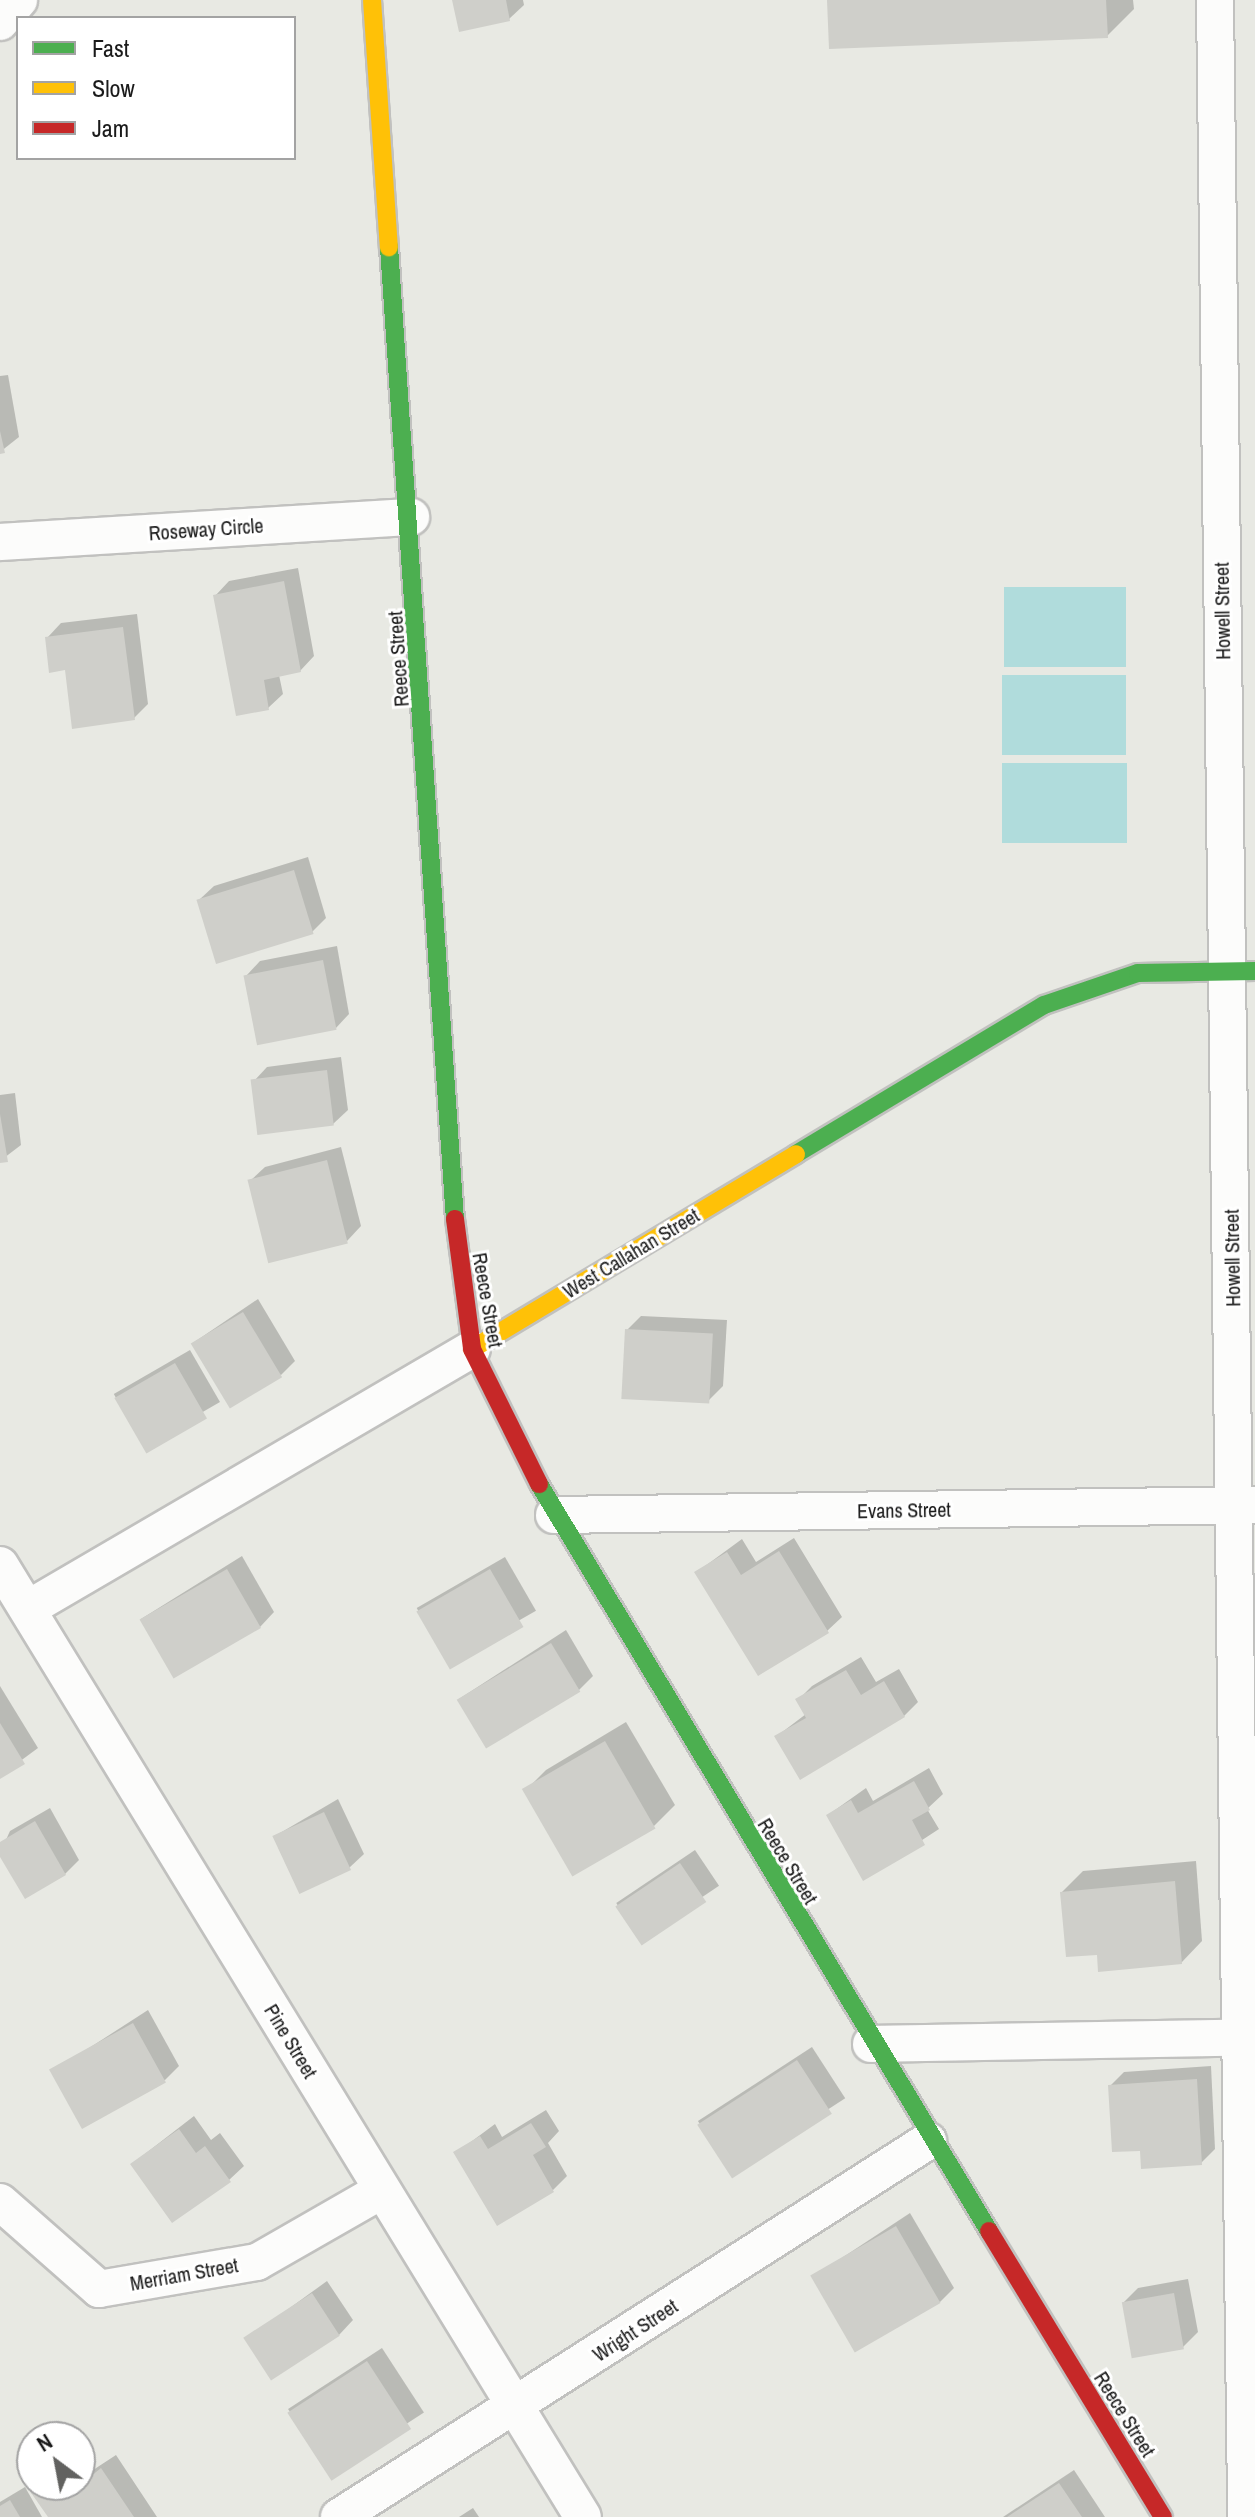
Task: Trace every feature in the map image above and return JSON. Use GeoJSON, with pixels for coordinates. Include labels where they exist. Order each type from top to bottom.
{"type":"FeatureCollection","features":[{"type":"Feature","properties":{"kind":"street"},"geometry":{"type":"LineString","coordinates":[[0,22],[19,0]]}},
{"type":"Feature","properties":{"kind":"street","name":"Reece Street"},"geometry":{"type":"LineString","coordinates":[[372,0],[411,517],[457,1247],[472,1349],[554,1515],[928,2141],[1163,2517]]}},
{"type":"Feature","properties":{"kind":"street","name":"Howell Street"},"geometry":{"type":"LineString","coordinates":[[1215,0],[1240,972],[1249,2037],[1246,2517]]}},
{"type":"Feature","properties":{"kind":"street","name":"Roseway Circle"},"geometry":{"type":"LineString","coordinates":[[0,542],[411,517]]}},
{"type":"Feature","properties":{"kind":"street","name":"West Callahan Street"},"geometry":{"type":"LineString","coordinates":[[29,1608],[472,1349],[1044,1005],[1138,973],[1240,972]]}},
{"type":"Feature","properties":{"kind":"street","name":"Evans Street"},"geometry":{"type":"LineString","coordinates":[[554,1515],[1246,1505]]}},
{"type":"Feature","properties":{"kind":"street","name":"Pine Street"},"geometry":{"type":"LineString","coordinates":[[0,1565],[583,2517]]}},
{"type":"Feature","properties":{"kind":"street"},"geometry":{"type":"LineString","coordinates":[[871,2044],[1249,2037]]}},
{"type":"Feature","properties":{"kind":"street","name":"Wright Street"},"geometry":{"type":"LineString","coordinates":[[339,2517],[928,2141]]}},
{"type":"Feature","properties":{"kind":"street","name":"Merriam Street"},"geometry":{"type":"LineString","coordinates":[[0,2202],[99,2289],[257,2262],[381,2191]]}},
{"type":"Feature","properties":{"kind":"shaded area"},"geometry":{"type":"Polygon","coordinates":[[[1004,587],[1126,587],[1126,667],[1004,667],[1004,587]]]}},
{"type":"Feature","properties":{"kind":"shaded area"},"geometry":{"type":"Polygon","coordinates":[[[1002,675],[1126,675],[1126,755],[1002,755],[1002,675]]]}},
{"type":"Feature","properties":{"kind":"shaded area"},"geometry":{"type":"Polygon","coordinates":[[[1002,763],[1127,763],[1127,843],[1002,843],[1002,763]]]}},
{"type":"Feature","properties":{"kind":"building"},"geometry":{"type":"Polygon","coordinates":[[[452,0],[506,0],[510,21],[459,32],[452,0]]]}},
{"type":"Feature","properties":{"kind":"building"},"geometry":{"type":"Polygon","coordinates":[[[827,0],[1106,0],[1108,38],[829,49],[827,0]]]}},
{"type":"Feature","properties":{"kind":"building"},"geometry":{"type":"Polygon","coordinates":[[[0,431],[5,453],[0,454],[0,431]]]}},
{"type":"Feature","properties":{"kind":"building"},"geometry":{"type":"Polygon","coordinates":[[[284,581],[301,672],[264,680],[269,710],[236,716],[213,595],[284,581]]]}},
{"type":"Feature","properties":{"kind":"building"},"geometry":{"type":"Polygon","coordinates":[[[123,627],[135,720],[72,729],[65,670],[49,673],[45,637],[123,627]]]}},
{"type":"Feature","properties":{"kind":"building"},"geometry":{"type":"Polygon","coordinates":[[[294,870],[314,934],[216,964],[196,900],[294,870]]]}},
{"type":"Feature","properties":{"kind":"building"},"geometry":{"type":"Polygon","coordinates":[[[323,960],[337,1030],[257,1045],[243,975],[323,960]]]}},
{"type":"Feature","properties":{"kind":"building"},"geometry":{"type":"Polygon","coordinates":[[[327,1070],[334,1126],[257,1135],[251,1079],[327,1070]]]}},
{"type":"Feature","properties":{"kind":"building"},"geometry":{"type":"Polygon","coordinates":[[[0,1114],[8,1162],[0,1163],[0,1114]]]}},
{"type":"Feature","properties":{"kind":"building"},"geometry":{"type":"Polygon","coordinates":[[[327,1160],[348,1243],[268,1263],[247,1180],[327,1160]]]}},
{"type":"Feature","properties":{"kind":"building"},"geometry":{"type":"Polygon","coordinates":[[[243,1312],[282,1377],[230,1409],[191,1343],[243,1312]]]}},
{"type":"Feature","properties":{"kind":"building"},"geometry":{"type":"Polygon","coordinates":[[[625,1329],[713,1334],[709,1404],[621,1399],[625,1329]]]}},
{"type":"Feature","properties":{"kind":"building"},"geometry":{"type":"Polygon","coordinates":[[[175,1363],[207,1418],[146,1453],[114,1398],[175,1363]]]}},
{"type":"Feature","properties":{"kind":"building"},"geometry":{"type":"Polygon","coordinates":[[[779,1551],[829,1633],[758,1676],[694,1572],[727,1552],[741,1575],[779,1551]]]}},
{"type":"Feature","properties":{"kind":"building"},"geometry":{"type":"Polygon","coordinates":[[[227,1569],[261,1628],[174,1678],[140,1620],[227,1569]]]}},
{"type":"Feature","properties":{"kind":"building"},"geometry":{"type":"Polygon","coordinates":[[[490,1569],[524,1627],[450,1670],[416,1612],[490,1569]]]}},
{"type":"Feature","properties":{"kind":"building"},"geometry":{"type":"Polygon","coordinates":[[[551,1643],[580,1692],[486,1749],[457,1700],[551,1643]]]}},
{"type":"Feature","properties":{"kind":"building"},"geometry":{"type":"Polygon","coordinates":[[[846,1670],[861,1695],[884,1681],[905,1717],[800,1780],[774,1736],[806,1718],[795,1699],[846,1670]]]}},
{"type":"Feature","properties":{"kind":"building"},"geometry":{"type":"Polygon","coordinates":[[[0,1723],[25,1764],[0,1779],[0,1723]]]}},
{"type":"Feature","properties":{"kind":"building"},"geometry":{"type":"Polygon","coordinates":[[[605,1741],[656,1828],[572,1876],[522,1789],[605,1741]]]}},
{"type":"Feature","properties":{"kind":"building"},"geometry":{"type":"Polygon","coordinates":[[[914,1781],[930,1810],[912,1820],[925,1845],[863,1881],[826,1815],[851,1800],[858,1813],[914,1781]]]}},
{"type":"Feature","properties":{"kind":"building"},"geometry":{"type":"Polygon","coordinates":[[[324,1812],[351,1870],[299,1894],[272,1836],[324,1812]]]}},
{"type":"Feature","properties":{"kind":"building"},"geometry":{"type":"Polygon","coordinates":[[[35,1821],[66,1875],[25,1899],[0,1857],[0,1842],[35,1821]]]}},
{"type":"Feature","properties":{"kind":"building"},"geometry":{"type":"Polygon","coordinates":[[[680,1863],[706,1902],[642,1946],[615,1907],[680,1863]]]}},
{"type":"Feature","properties":{"kind":"building"},"geometry":{"type":"Polygon","coordinates":[[[1175,1881],[1182,1964],[1098,1972],[1097,1955],[1066,1957],[1060,1892],[1175,1881]]]}},
{"type":"Feature","properties":{"kind":"building"},"geometry":{"type":"Polygon","coordinates":[[[133,2023],[166,2082],[82,2129],[49,2070],[133,2023]]]}},
{"type":"Feature","properties":{"kind":"building"},"geometry":{"type":"Polygon","coordinates":[[[797,2060],[832,2114],[732,2178],[697,2125],[797,2060]]]}},
{"type":"Feature","properties":{"kind":"building"},"geometry":{"type":"Polygon","coordinates":[[[1197,2079],[1202,2165],[1141,2169],[1140,2151],[1112,2152],[1108,2085],[1197,2079]]]}},
{"type":"Feature","properties":{"kind":"building"},"geometry":{"type":"Polygon","coordinates":[[[531,2123],[546,2147],[533,2155],[554,2192],[497,2226],[453,2152],[480,2136],[488,2149],[531,2123]]]}},
{"type":"Feature","properties":{"kind":"building"},"geometry":{"type":"Polygon","coordinates":[[[179,2129],[196,2153],[205,2146],[231,2182],[172,2223],[130,2164],[179,2129]]]}},
{"type":"Feature","properties":{"kind":"building"},"geometry":{"type":"Polygon","coordinates":[[[896,2226],[940,2303],[855,2353],[810,2276],[896,2226]]]}},
{"type":"Feature","properties":{"kind":"building"},"geometry":{"type":"Polygon","coordinates":[[[312,2293],[340,2336],[271,2380],[243,2338],[312,2293]]]}},
{"type":"Feature","properties":{"kind":"building"},"geometry":{"type":"Polygon","coordinates":[[[1174,2293],[1184,2349],[1132,2358],[1122,2302],[1174,2293]]]}},
{"type":"Feature","properties":{"kind":"building"},"geometry":{"type":"Polygon","coordinates":[[[367,2361],[411,2429],[331,2481],[287,2413],[367,2361]]]}},
{"type":"Feature","properties":{"kind":"building"},"geometry":{"type":"Polygon","coordinates":[[[101,2468],[134,2517],[48,2517],[37,2501],[96,2501],[96,2472],[101,2468]]]}},
{"type":"Feature","properties":{"kind":"building"},"geometry":{"type":"Polygon","coordinates":[[[1059,2483],[1082,2517],[1007,2517],[1059,2483]]]}},
{"type":"Feature","properties":{"kind":"building"},"geometry":{"type":"Polygon","coordinates":[[[10,2500],[20,2517],[0,2517],[0,2506],[10,2500]]]}},
{"type":"Feature","properties":{"kind":"traffic: fast"},"geometry":{"type":"LineString","coordinates":[[389,247],[455,1219]]}},
{"type":"Feature","properties":{"kind":"traffic: fast"},"geometry":{"type":"LineString","coordinates":[[796,1154],[1044,1005],[1138,973],[1255,971]]}},
{"type":"Feature","properties":{"kind":"traffic: fast"},"geometry":{"type":"LineString","coordinates":[[539,1484],[989,2231]]}},
{"type":"Feature","properties":{"kind":"traffic: slow"},"geometry":{"type":"LineString","coordinates":[[372,0],[389,247]]}},
{"type":"Feature","properties":{"kind":"traffic: slow"},"geometry":{"type":"LineString","coordinates":[[472,1349],[796,1154]]}},
{"type":"Feature","properties":{"kind":"traffic: jam"},"geometry":{"type":"LineString","coordinates":[[455,1219],[472,1349],[539,1484]]}},
{"type":"Feature","properties":{"kind":"traffic: jam"},"geometry":{"type":"LineString","coordinates":[[989,2231],[1163,2517]]}}]}
